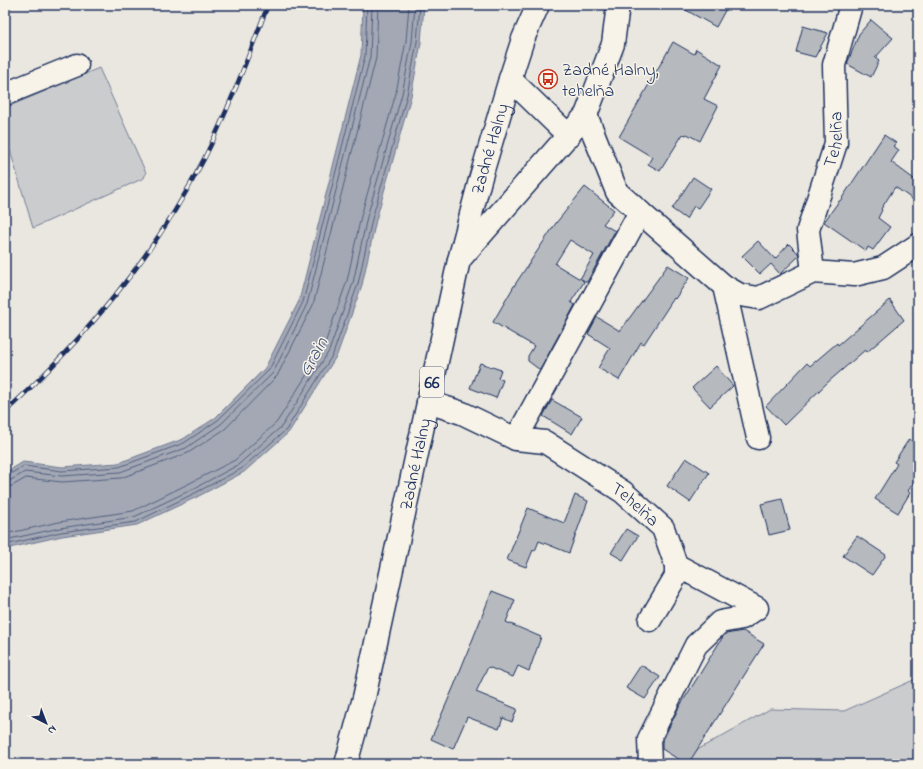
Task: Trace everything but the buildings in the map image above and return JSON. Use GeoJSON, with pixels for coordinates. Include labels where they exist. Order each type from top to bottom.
{"type":"FeatureCollection","features":[{"type":"Feature","properties":{"kind":"street","name":"Zadné Halny"},"geometry":{"type":"LineString","coordinates":[[346,764],[364,698],[459,260],[480,180],[522,39],[538,5]]}},
{"type":"Feature","properties":{"kind":"street"},"geometry":{"type":"LineString","coordinates":[[459,260],[586,115],[613,44],[618,5]]}},
{"type":"Feature","properties":{"kind":"street","name":"Tehelňa"},"geometry":{"type":"LineString","coordinates":[[813,272],[808,230],[836,143],[834,65],[851,5]]}},
{"type":"Feature","properties":{"kind":"street"},"geometry":{"type":"LineString","coordinates":[[5,94],[77,65]]}},
{"type":"Feature","properties":{"kind":"street"},"geometry":{"type":"LineString","coordinates":[[510,79],[569,136]]}},
{"type":"Feature","properties":{"kind":"street"},"geometry":{"type":"LineString","coordinates":[[586,115],[617,192],[724,286],[740,295],[759,298],[813,272],[854,275],[883,268],[918,245]]}},
{"type":"Feature","properties":{"kind":"street"},"geometry":{"type":"LineString","coordinates":[[516,440],[640,212]]}},
{"type":"Feature","properties":{"kind":"street"},"geometry":{"type":"LineString","coordinates":[[724,286],[758,438]]}},
{"type":"Feature","properties":{"kind":"street","name":"Tehelňa"},"geometry":{"type":"LineString","coordinates":[[428,402],[462,413],[516,440],[545,442],[623,492],[663,528],[676,564]]}},
{"type":"Feature","properties":{"kind":"street"},"geometry":{"type":"LineString","coordinates":[[650,620],[676,576],[676,564],[757,608],[742,618],[720,622],[696,645],[649,739],[650,764]]}},
{"type":"Feature","properties":{"kind":"shaded area"},"geometry":{"type":"Polygon","coordinates":[[[99,68],[146,173],[144,178],[33,228],[5,133],[5,108],[99,68]]]}},
{"type":"Feature","properties":{"kind":"shaded area"},"geometry":{"type":"Polygon","coordinates":[[[918,678],[918,764],[672,764],[770,709],[844,711],[918,678]]]}},
{"type":"Feature","properties":{"kind":"water","name":"Grain"},"geometry":{"type":"Polygon","coordinates":[[[363,5],[424,5],[421,43],[411,96],[376,220],[362,285],[337,355],[289,432],[244,472],[197,497],[137,525],[62,536],[5,549],[5,473],[23,462],[62,467],[118,463],[183,439],[215,418],[265,368],[299,301],[361,55],[363,5]]]}},
{"type":"Feature","properties":{"kind":"railway"},"geometry":{"type":"LineString","coordinates":[[5,412],[35,384],[90,325],[140,263],[163,230],[204,159],[222,121],[268,5]]}},
{"type":"Feature","properties":{"kind":"place","name":"Zadné Halny, tehelňa"},"geometry":{"type":"Point","coordinates":[548,79]}}]}
